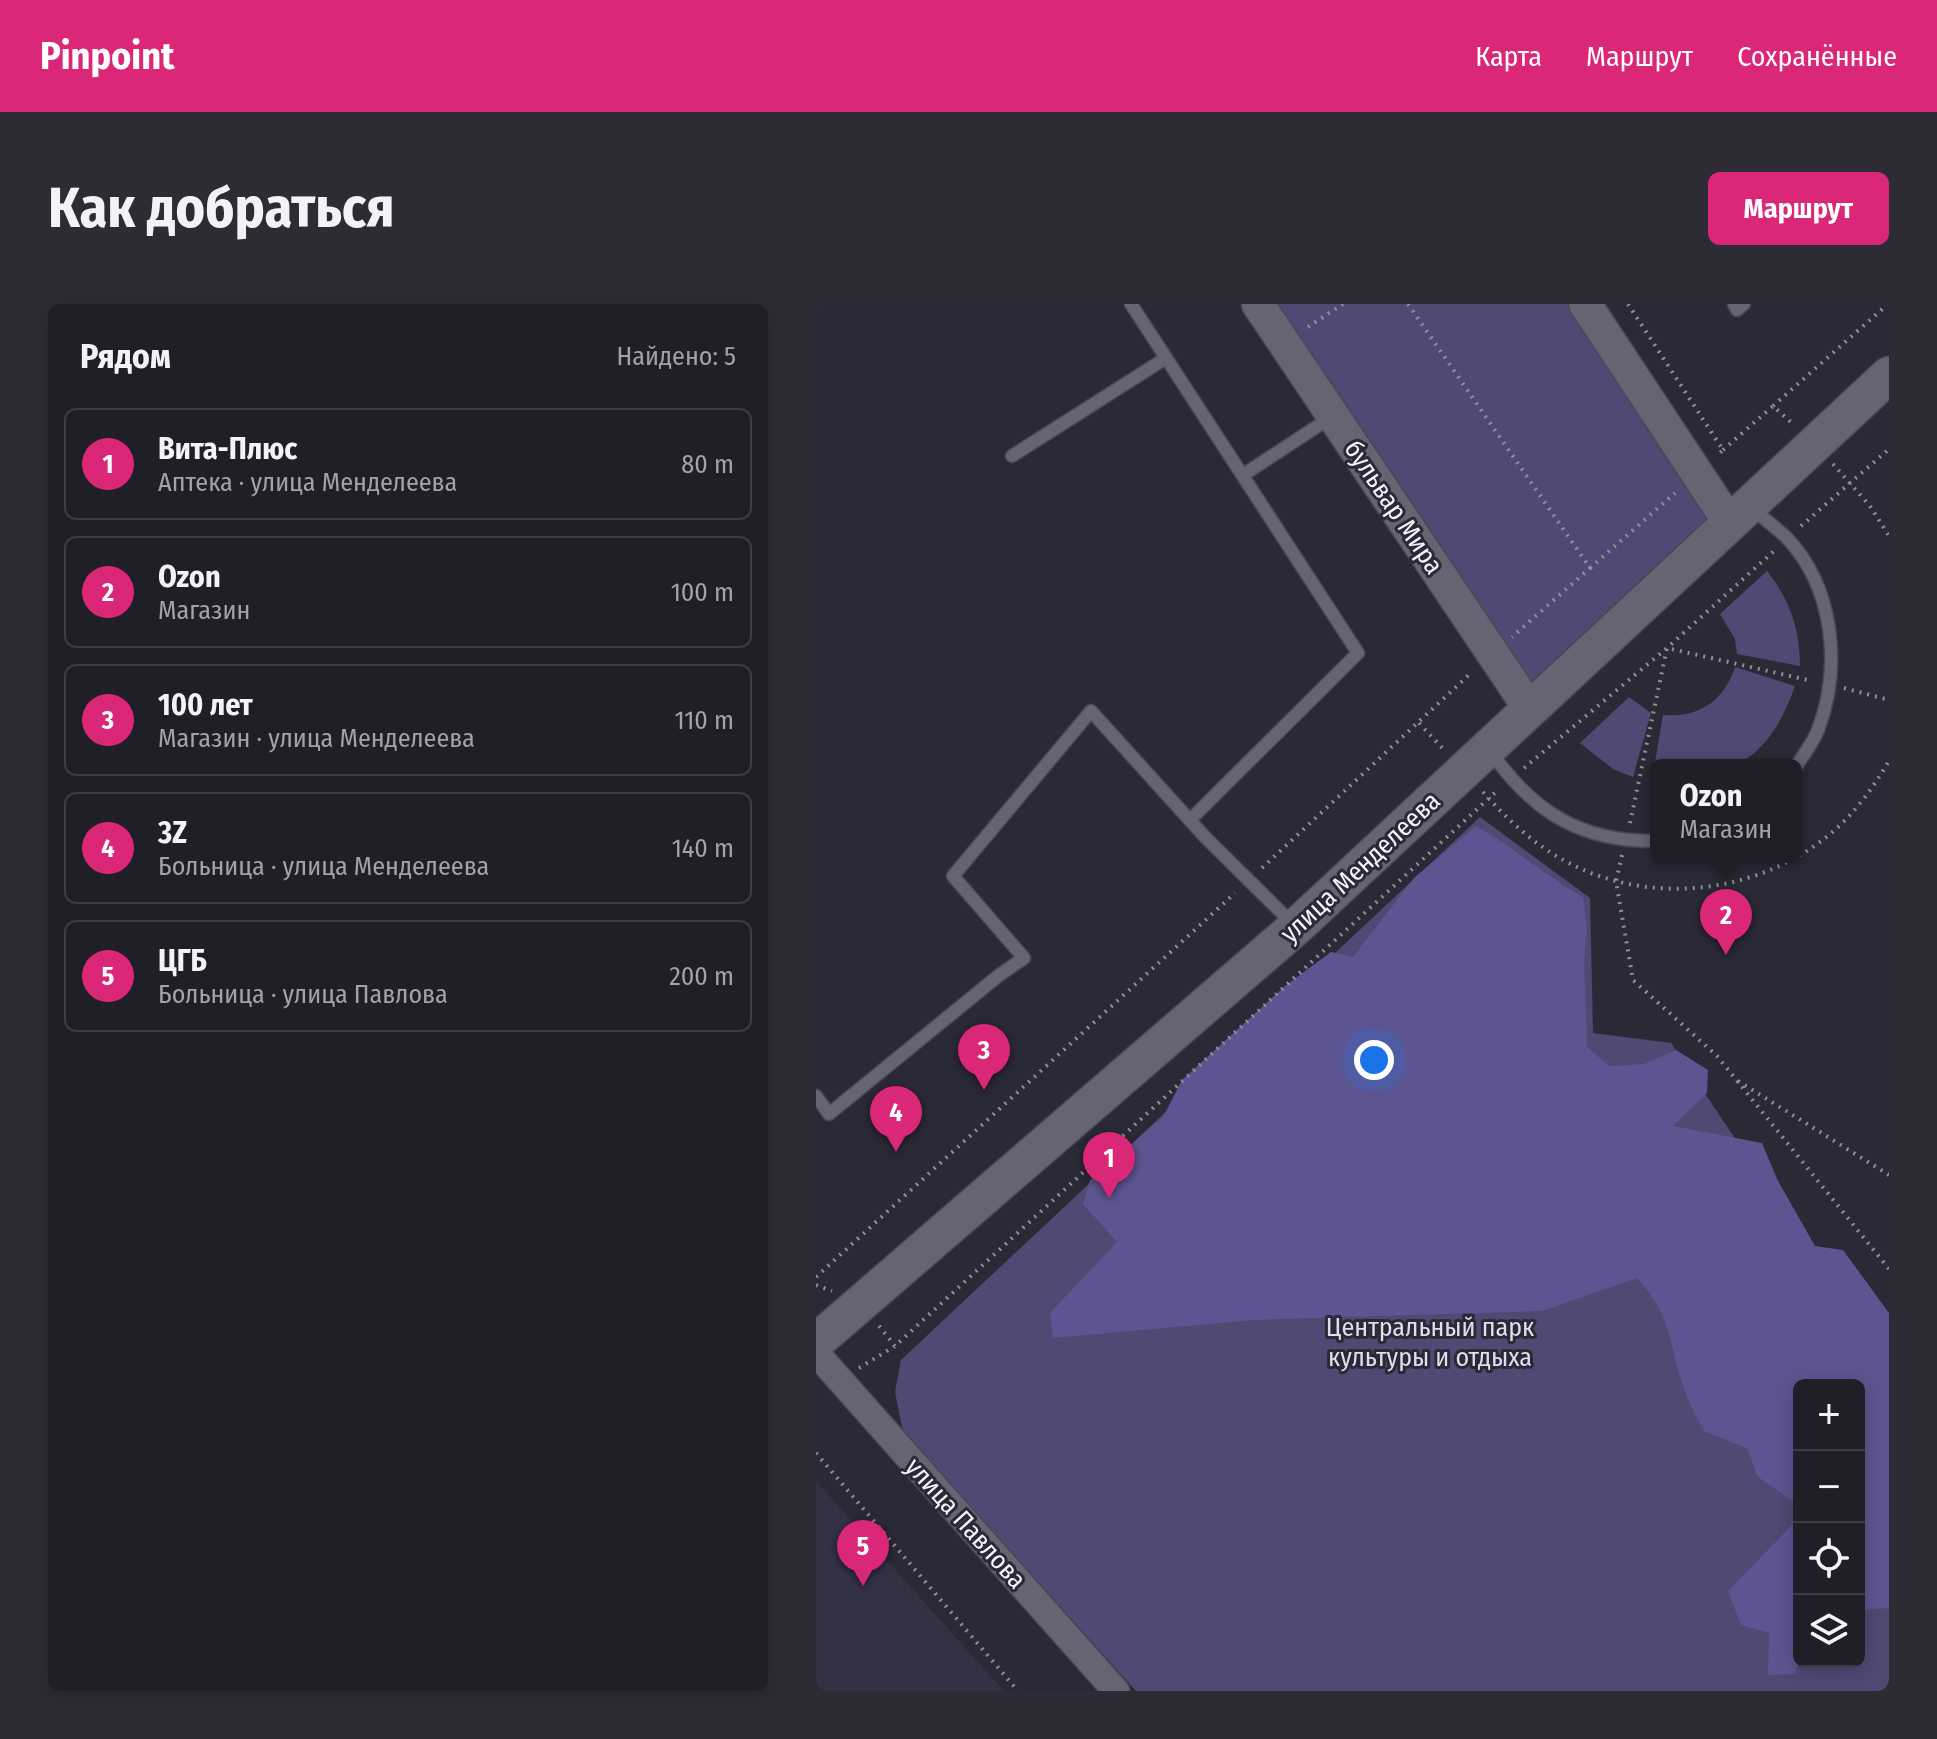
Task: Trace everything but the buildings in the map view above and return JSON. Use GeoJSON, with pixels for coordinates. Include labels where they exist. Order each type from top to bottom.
{"type":"FeatureCollection","features":[{"type":"Feature","properties":{"kind":"main road","name":"улица Менделеева"},"geometry":{"type":"LineString","coordinates":[[816,1342],[1296,927],[1889,375]]}},
{"type":"Feature","properties":{"kind":"street","name":"бульвар Мира"},"geometry":{"type":"LineString","coordinates":[[1258,304],[1530,709]]}},
{"type":"Feature","properties":{"kind":"street"},"geometry":{"type":"LineString","coordinates":[[1585,304],[1696,474],[1738,513]]}},
{"type":"Feature","properties":{"kind":"street","name":"улица Павлова"},"geometry":{"type":"LineString","coordinates":[[816,1353],[1116,1691]]}},
{"type":"Feature","properties":{"kind":"lane"},"geometry":{"type":"LineString","coordinates":[[1131,304],[1358,653],[1190,820]]}},
{"type":"Feature","properties":{"kind":"lane"},"geometry":{"type":"LineString","coordinates":[[1734,304],[1737,310],[1744,304]]}},
{"type":"Feature","properties":{"kind":"lane"},"geometry":{"type":"LineString","coordinates":[[1012,456],[1166,358]]}},
{"type":"Feature","properties":{"kind":"lane"},"geometry":{"type":"LineString","coordinates":[[1243,475],[1333,416]]}},
{"type":"Feature","properties":{"kind":"lane"},"geometry":{"type":"LineString","coordinates":[[1738,513],[1787,538],[1806,564],[1828,622],[1832,654],[1830,685],[1818,731],[1801,759]]}},
{"type":"Feature","properties":{"kind":"lane"},"geometry":{"type":"LineString","coordinates":[[816,1096],[829,1114],[1024,958],[953,876],[1091,711],[1190,820],[1296,927]]}},
{"type":"Feature","properties":{"kind":"lane"},"geometry":{"type":"LineString","coordinates":[[1489,749],[1510,780],[1534,803],[1562,821],[1593,834],[1626,841],[1650,841]]}},
{"type":"Feature","properties":{"kind":"path"},"geometry":{"type":"LineString","coordinates":[[1408,304],[1590,568]]}},
{"type":"Feature","properties":{"kind":"path"},"geometry":{"type":"LineString","coordinates":[[816,1277],[1493,654],[1723,450],[1628,304]]}},
{"type":"Feature","properties":{"kind":"path"},"geometry":{"type":"LineString","coordinates":[[1773,406],[1888,304]]}},
{"type":"Feature","properties":{"kind":"path"},"geometry":{"type":"LineString","coordinates":[[895,1346],[1489,798],[1667,648],[1889,449]]}},
{"type":"Feature","properties":{"kind":"path"},"geometry":{"type":"LineString","coordinates":[[1851,482],[1889,536]]}},
{"type":"Feature","properties":{"kind":"path"},"geometry":{"type":"LineString","coordinates":[[1667,648],[1889,700]]}},
{"type":"Feature","properties":{"kind":"path"},"geometry":{"type":"LineString","coordinates":[[1667,648],[1616,881],[1633,980],[1717,1056],[1889,1269]]}},
{"type":"Feature","properties":{"kind":"path"},"geometry":{"type":"LineString","coordinates":[[1802,853],[1836,829],[1856,809],[1889,761]]}},
{"type":"Feature","properties":{"kind":"path"},"geometry":{"type":"LineString","coordinates":[[1489,798],[1525,835],[1546,850],[1568,863],[1616,881],[1674,889],[1703,888],[1732,883],[1783,863]]}},
{"type":"Feature","properties":{"kind":"path"},"geometry":{"type":"LineString","coordinates":[[1736,1079],[1889,1175]]}},
{"type":"Feature","properties":{"kind":"path"},"geometry":{"type":"LineString","coordinates":[[816,1453],[1018,1691]]}},
{"type":"Feature","properties":{"kind":"shaded area"},"geometry":{"type":"Polygon","coordinates":[[[1476,826],[1583,897],[1587,929],[1584,960],[1587,1047],[1609,1066],[1644,1064],[1676,1050],[1708,1070],[1707,1093],[1673,1126],[1762,1143],[1778,1181],[1815,1246],[1843,1250],[1889,1313],[1889,1608],[1865,1610],[1865,1379],[1793,1379],[1793,1501],[1758,1477],[1747,1448],[1704,1431],[1685,1392],[1663,1316],[1637,1278],[1542,1311],[1254,1320],[1053,1338],[1050,1313],[1117,1242],[1083,1204],[1090,1180],[1163,1117],[1182,1080],[1285,986],[1331,952],[1353,957],[1414,878],[1476,826]]]}},
{"type":"Feature","properties":{"kind":"shaded area"},"geometry":{"type":"Polygon","coordinates":[[[816,1481],[1004,1691],[816,1691],[816,1481]]]}},
{"type":"Feature","properties":{"kind":"shaded area"},"geometry":{"type":"Polygon","coordinates":[[[1793,1524],[1795,1674],[1768,1675],[1769,1633],[1741,1625],[1728,1591],[1793,1524]]]}},
{"type":"Feature","properties":{"kind":"green space"},"geometry":{"type":"Polygon","coordinates":[[[1258,304],[1584,304],[1729,522],[1530,709],[1258,304]]]}},
{"type":"Feature","properties":{"kind":"green space"},"geometry":{"type":"Polygon","coordinates":[[[1767,571],[1782,593],[1792,616],[1800,666],[1737,654],[1735,639],[1720,614],[1767,571]]]}},
{"type":"Feature","properties":{"kind":"green space"},"geometry":{"type":"Polygon","coordinates":[[[1735,667],[1795,686],[1786,709],[1766,741],[1746,759],[1656,759],[1663,715],[1688,714],[1699,710],[1717,698],[1735,667]]]}},
{"type":"Feature","properties":{"kind":"green space"},"geometry":{"type":"Polygon","coordinates":[[[1629,697],[1651,713],[1633,777],[1613,769],[1580,743],[1629,697]]]}},
{"type":"Feature","properties":{"kind":"green space","name":"Центральный парк культуры и отдыха"},"geometry":{"type":"Polygon","coordinates":[[[1480,817],[1590,898],[1593,1033],[1671,1043],[1889,1368],[1889,1691],[1136,1691],[903,1432],[895,1392],[901,1360],[1480,817]]]}},
{"type":"Feature","properties":{"kind":"place","name":"Ozon"},"geometry":{"type":"Point","coordinates":[1726,955]}},
{"type":"Feature","properties":{"kind":"place","name":"100 лет"},"geometry":{"type":"Point","coordinates":[984,1090]}},
{"type":"Feature","properties":{"kind":"place","name":"3Z"},"geometry":{"type":"Point","coordinates":[896,1152]}},
{"type":"Feature","properties":{"kind":"place","name":"Вита-Плюс"},"geometry":{"type":"Point","coordinates":[1109,1198]}},
{"type":"Feature","properties":{"kind":"place","name":"ЦГБ"},"geometry":{"type":"Point","coordinates":[863,1586]}}]}
